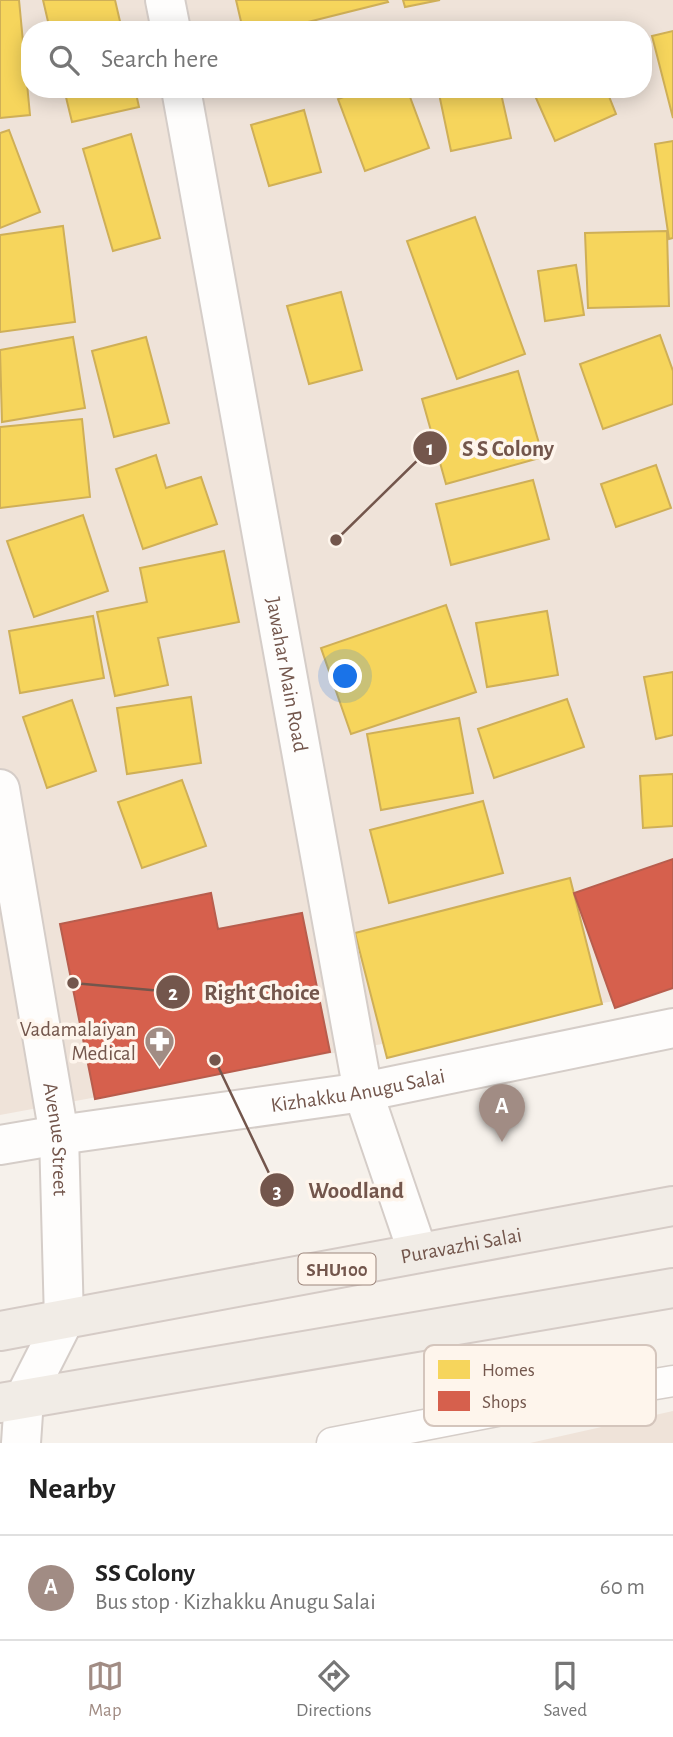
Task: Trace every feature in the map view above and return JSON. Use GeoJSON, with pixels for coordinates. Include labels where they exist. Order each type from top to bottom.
{"type":"FeatureCollection","features":[{"type":"Feature","properties":{"kind":"main road","name":"Puravazhi Salai"},"geometry":{"type":"LineString","coordinates":[[0,1331],[673,1206]]}},
{"type":"Feature","properties":{"kind":"main road"},"geometry":{"type":"LineString","coordinates":[[12,1401],[673,1288]]}},
{"type":"Feature","properties":{"kind":"street"},"geometry":{"type":"LineString","coordinates":[[165,0],[168,21]]}},
{"type":"Feature","properties":{"kind":"street","name":"Jawahar Main Road"},"geometry":{"type":"LineString","coordinates":[[183,98],[363,1092],[418,1253]]}},
{"type":"Feature","properties":{"kind":"street","name":"Avenue Street"},"geometry":{"type":"LineString","coordinates":[[0,789],[59,1135],[64,1320],[12,1401],[21,1443]]}},
{"type":"Feature","properties":{"kind":"street","name":"Kizhakku Anugu Salai"},"geometry":{"type":"LineString","coordinates":[[0,1145],[363,1092],[673,1028]]}},
{"type":"Feature","properties":{"kind":"lane"},"geometry":{"type":"LineString","coordinates":[[332,1443],[424,1425]]}},
{"type":"Feature","properties":{"kind":"shaded area"},"geometry":{"type":"Polygon","coordinates":[[[0,0],[673,0],[673,990],[0,1115],[0,0]]]}},
{"type":"Feature","properties":{"kind":"shaded area"},"geometry":{"type":"Polygon","coordinates":[[[673,1411],[673,1443],[530,1443],[606,1426],[656,1426],[656,1415],[673,1411]]]}},
{"type":"Feature","properties":{"kind":"building: Homes"},"geometry":{"type":"Polygon","coordinates":[[[0,0],[19,0],[21,98],[28,98],[30,115],[0,118],[0,0]]]}},
{"type":"Feature","properties":{"kind":"building: Homes"},"geometry":{"type":"Polygon","coordinates":[[[43,0],[115,0],[120,21],[48,21],[43,0]]]}},
{"type":"Feature","properties":{"kind":"building: Homes"},"geometry":{"type":"Polygon","coordinates":[[[236,0],[388,2],[312,21],[241,21],[236,0]]]}},
{"type":"Feature","properties":{"kind":"building: Homes"},"geometry":{"type":"Polygon","coordinates":[[[403,0],[440,0],[405,7],[403,0]]]}},
{"type":"Feature","properties":{"kind":"building: Homes"},"geometry":{"type":"Polygon","coordinates":[[[673,31],[673,118],[652,36],[673,31]]]}},
{"type":"Feature","properties":{"kind":"building: Homes"},"geometry":{"type":"Polygon","coordinates":[[[66,98],[137,98],[139,107],[72,122],[66,98]]]}},
{"type":"Feature","properties":{"kind":"building: Homes"},"geometry":{"type":"Polygon","coordinates":[[[410,98],[429,148],[365,171],[338,99],[410,98]]]}},
{"type":"Feature","properties":{"kind":"building: Homes"},"geometry":{"type":"Polygon","coordinates":[[[440,98],[502,98],[511,138],[451,151],[440,98]]]}},
{"type":"Feature","properties":{"kind":"building: Homes"},"geometry":{"type":"Polygon","coordinates":[[[536,98],[610,98],[616,114],[555,141],[536,98]]]}},
{"type":"Feature","properties":{"kind":"building: Homes"},"geometry":{"type":"Polygon","coordinates":[[[304,110],[321,172],[269,186],[251,125],[304,110]]]}},
{"type":"Feature","properties":{"kind":"building: Homes"},"geometry":{"type":"Polygon","coordinates":[[[9,130],[40,212],[0,228],[0,133],[9,130]]]}},
{"type":"Feature","properties":{"kind":"building: Homes"},"geometry":{"type":"Polygon","coordinates":[[[131,134],[160,238],[113,251],[83,149],[131,134]]]}},
{"type":"Feature","properties":{"kind":"building: Homes"},"geometry":{"type":"Polygon","coordinates":[[[673,141],[673,238],[669,239],[655,144],[673,141]]]}},
{"type":"Feature","properties":{"kind":"building: Homes"},"geometry":{"type":"Polygon","coordinates":[[[475,217],[525,354],[457,379],[407,241],[475,217]]]}},
{"type":"Feature","properties":{"kind":"building: Homes"},"geometry":{"type":"Polygon","coordinates":[[[63,226],[75,322],[0,332],[0,235],[63,226]]]}},
{"type":"Feature","properties":{"kind":"building: Homes"},"geometry":{"type":"Polygon","coordinates":[[[667,231],[669,306],[588,308],[585,233],[667,231]]]}},
{"type":"Feature","properties":{"kind":"building: Homes"},"geometry":{"type":"Polygon","coordinates":[[[576,265],[584,315],[545,321],[538,271],[576,265]]]}},
{"type":"Feature","properties":{"kind":"building: Homes"},"geometry":{"type":"Polygon","coordinates":[[[341,292],[362,370],[309,384],[287,306],[341,292]]]}},
{"type":"Feature","properties":{"kind":"building: Homes"},"geometry":{"type":"Polygon","coordinates":[[[660,335],[673,371],[673,404],[603,429],[580,364],[660,335]]]}},
{"type":"Feature","properties":{"kind":"building: Homes"},"geometry":{"type":"Polygon","coordinates":[[[73,337],[85,408],[2,422],[0,350],[73,337]]]}},
{"type":"Feature","properties":{"kind":"building: Homes"},"geometry":{"type":"Polygon","coordinates":[[[146,337],[169,423],[114,437],[92,351],[146,337]]]}},
{"type":"Feature","properties":{"kind":"building: Homes"},"geometry":{"type":"Polygon","coordinates":[[[518,371],[543,457],[446,484],[422,399],[518,371]]]}},
{"type":"Feature","properties":{"kind":"building: Homes"},"geometry":{"type":"Polygon","coordinates":[[[82,419],[90,497],[0,508],[0,427],[82,419]]]}},
{"type":"Feature","properties":{"kind":"building: Homes"},"geometry":{"type":"Polygon","coordinates":[[[156,455],[166,488],[201,477],[217,524],[143,549],[116,469],[156,455]]]}},
{"type":"Feature","properties":{"kind":"building: Homes"},"geometry":{"type":"Polygon","coordinates":[[[656,465],[671,508],[616,527],[601,484],[656,465]]]}},
{"type":"Feature","properties":{"kind":"building: Homes"},"geometry":{"type":"Polygon","coordinates":[[[533,480],[549,539],[451,565],[436,504],[533,480]]]}},
{"type":"Feature","properties":{"kind":"building: Homes"},"geometry":{"type":"Polygon","coordinates":[[[83,515],[108,591],[34,617],[7,541],[83,515]]]}},
{"type":"Feature","properties":{"kind":"building: Homes"},"geometry":{"type":"Polygon","coordinates":[[[224,551],[239,622],[158,638],[168,685],[115,696],[97,612],[147,602],[140,568],[224,551]]]}},
{"type":"Feature","properties":{"kind":"building: Homes"},"geometry":{"type":"Polygon","coordinates":[[[446,605],[476,692],[351,734],[321,648],[446,605]]]}},
{"type":"Feature","properties":{"kind":"building: Homes"},"geometry":{"type":"Polygon","coordinates":[[[547,611],[558,675],[487,687],[476,623],[547,611]]]}},
{"type":"Feature","properties":{"kind":"building: Homes"},"geometry":{"type":"Polygon","coordinates":[[[93,616],[104,678],[20,693],[9,631],[93,616]]]}},
{"type":"Feature","properties":{"kind":"building: Homes"},"geometry":{"type":"Polygon","coordinates":[[[673,672],[673,735],[656,739],[644,677],[673,672]]]}},
{"type":"Feature","properties":{"kind":"building: Homes"},"geometry":{"type":"Polygon","coordinates":[[[191,697],[201,763],[127,774],[117,708],[191,697]]]}},
{"type":"Feature","properties":{"kind":"building: Homes"},"geometry":{"type":"Polygon","coordinates":[[[567,699],[584,747],[494,778],[478,729],[567,699]]]}},
{"type":"Feature","properties":{"kind":"building: Homes"},"geometry":{"type":"Polygon","coordinates":[[[72,700],[96,771],[47,788],[23,717],[72,700]]]}},
{"type":"Feature","properties":{"kind":"building: Homes"},"geometry":{"type":"Polygon","coordinates":[[[459,718],[473,793],[381,810],[367,734],[459,718]]]}},
{"type":"Feature","properties":{"kind":"building: Homes"},"geometry":{"type":"Polygon","coordinates":[[[673,774],[673,826],[643,828],[640,776],[673,774]]]}},
{"type":"Feature","properties":{"kind":"building: Homes"},"geometry":{"type":"Polygon","coordinates":[[[182,780],[206,846],[142,868],[118,802],[182,780]]]}},
{"type":"Feature","properties":{"kind":"building: Homes"},"geometry":{"type":"Polygon","coordinates":[[[483,801],[503,873],[389,903],[370,830],[483,801]]]}},
{"type":"Feature","properties":{"kind":"building: Homes"},"geometry":{"type":"Polygon","coordinates":[[[570,878],[602,1004],[387,1058],[355,933],[570,878]]]}},
{"type":"Feature","properties":{"kind":"building: Shops"},"geometry":{"type":"Polygon","coordinates":[[[673,859],[673,988],[615,1008],[574,893],[673,859]]]}},
{"type":"Feature","properties":{"kind":"building: Shops"},"geometry":{"type":"Polygon","coordinates":[[[211,893],[218,929],[302,913],[330,1052],[95,1099],[60,924],[211,893]]]}},
{"type":"Feature","properties":{"kind":"place","name":"S S Colony"},"geometry":{"type":"Point","coordinates":[336,540]}},
{"type":"Feature","properties":{"kind":"place","name":"Right Choice"},"geometry":{"type":"Point","coordinates":[73,983]}},
{"type":"Feature","properties":{"kind":"place","name":"Woodland"},"geometry":{"type":"Point","coordinates":[215,1060]}},
{"type":"Feature","properties":{"kind":"place","name":"Vadamalaiyan Medical"},"geometry":{"type":"Point","coordinates":[159,1068]}},
{"type":"Feature","properties":{"kind":"place","name":"SS Colony"},"geometry":{"type":"Point","coordinates":[502,1142]}}]}
